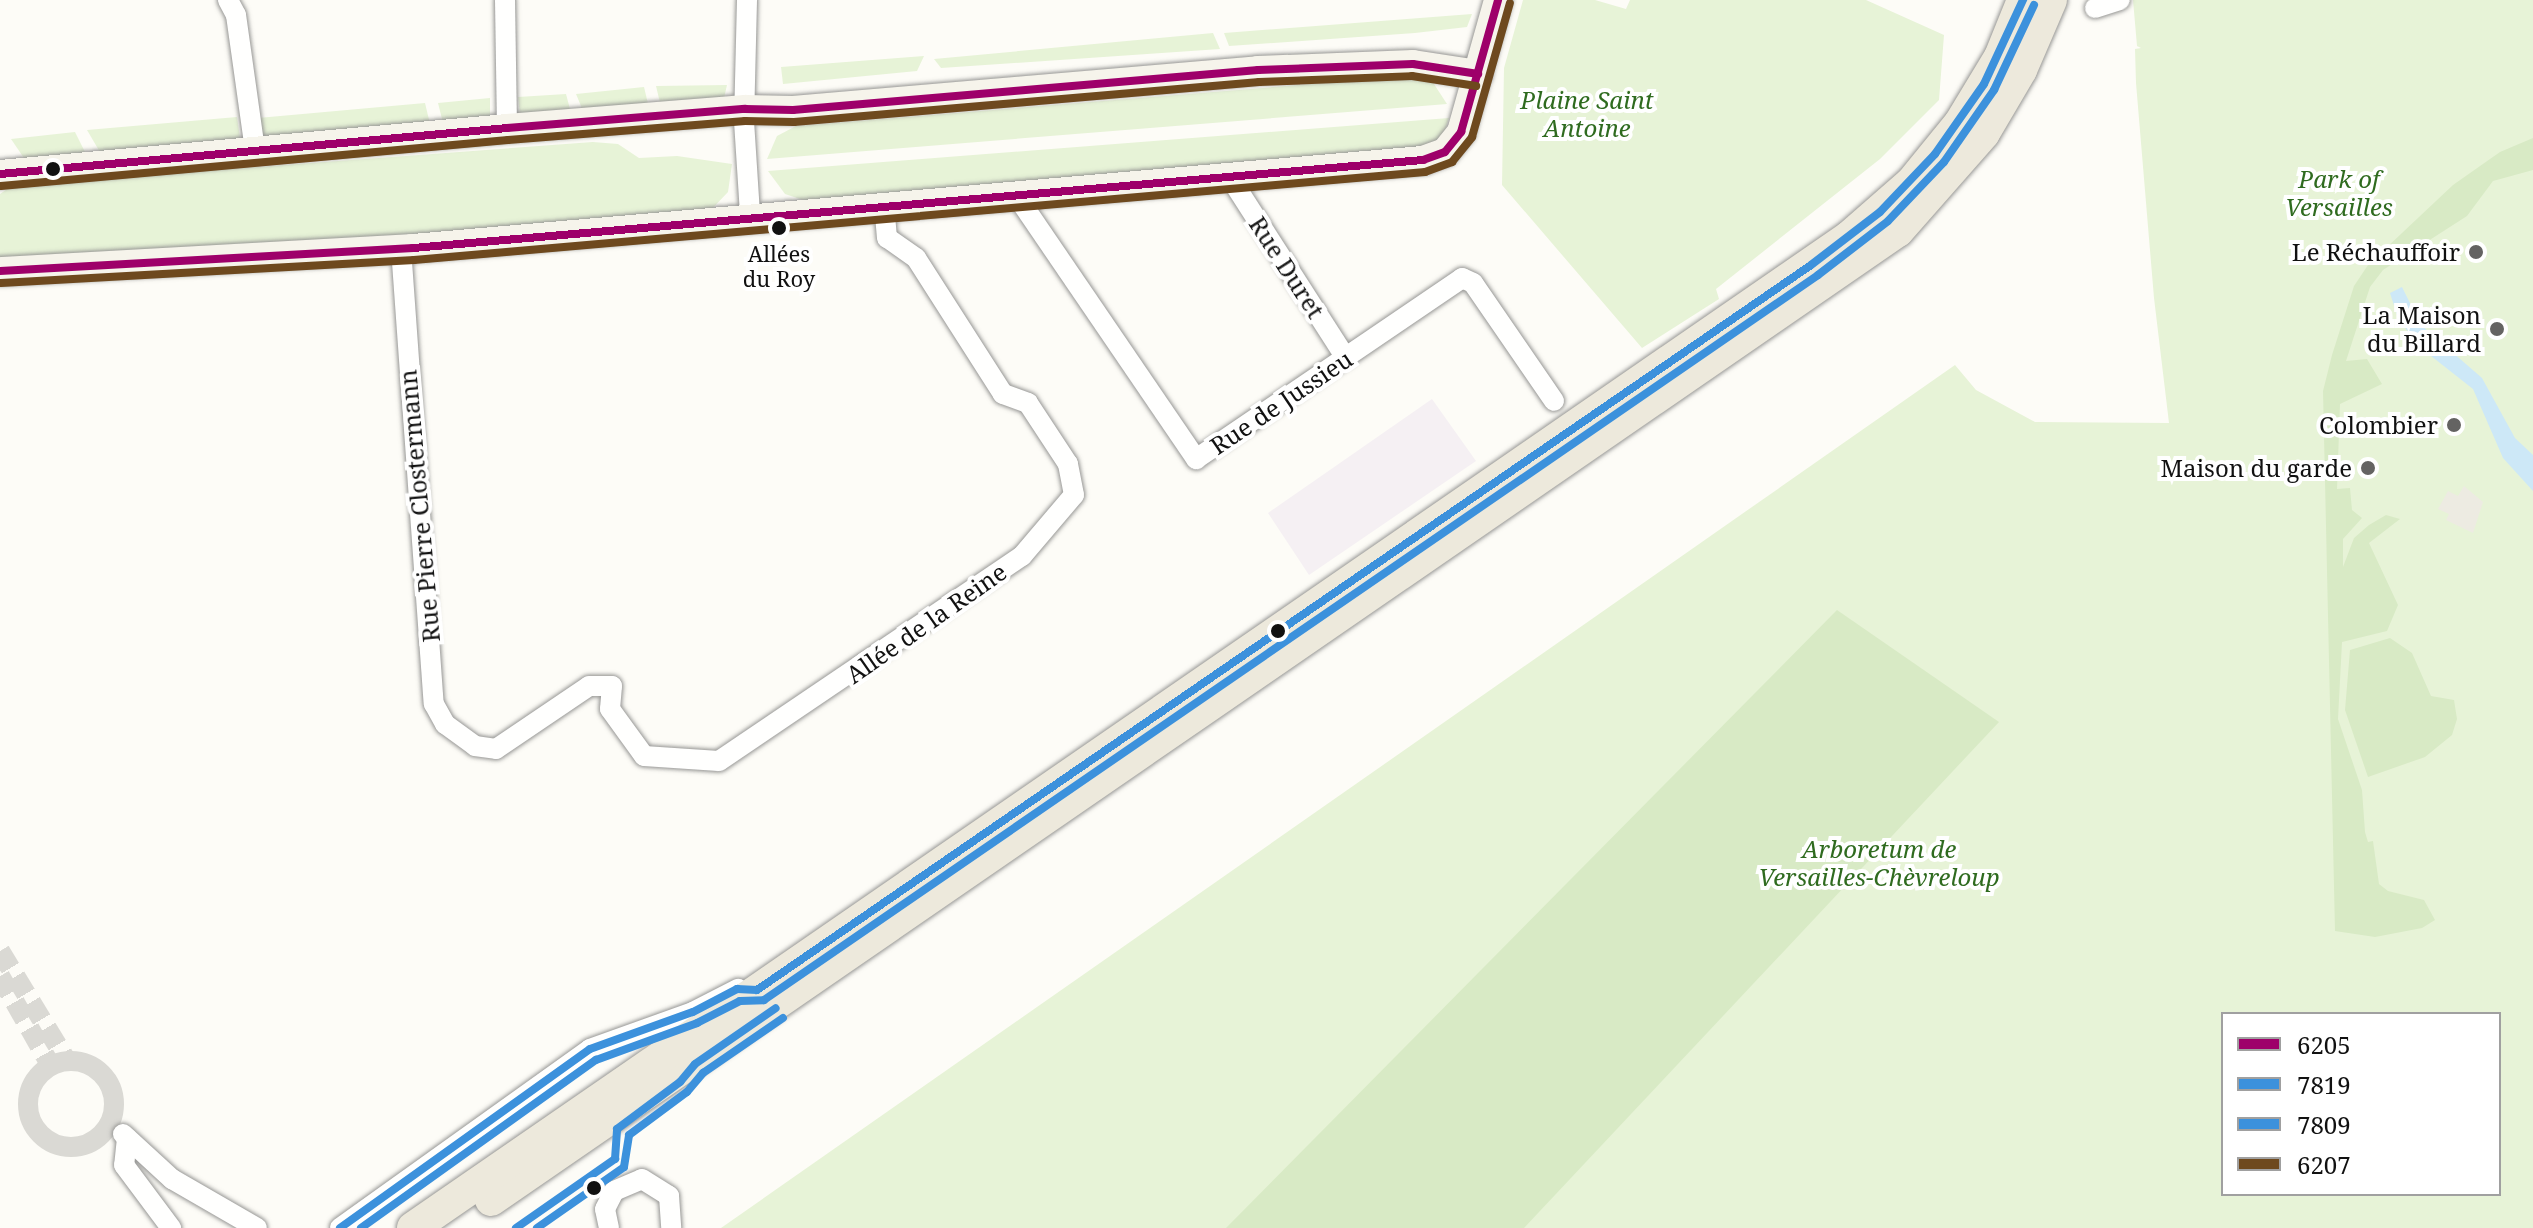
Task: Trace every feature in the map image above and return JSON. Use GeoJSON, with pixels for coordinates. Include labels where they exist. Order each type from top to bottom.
{"type":"FeatureCollection","features":[{"type":"Feature","properties":{"kind":"main road"},"geometry":{"type":"LineString","coordinates":[[0,271],[401,248],[750,215],[1434,158],[1461,132],[1498,0]]}},
{"type":"Feature","properties":{"kind":"main road"},"geometry":{"type":"LineString","coordinates":[[413,1228],[1824,256],[1911,183],[1984,84],[2023,0]]}},
{"type":"Feature","properties":{"kind":"main road"},"geometry":{"type":"LineString","coordinates":[[450,1228],[1866,256],[1930,200],[1984,133],[2026,60],[2051,0]]}},
{"type":"Feature","properties":{"kind":"main road"},"geometry":{"type":"LineString","coordinates":[[0,174],[507,128],[745,109],[793,110],[1258,70],[1428,64],[1478,74]]}},
{"type":"Feature","properties":{"kind":"street"},"geometry":{"type":"LineString","coordinates":[[228,0],[236,15],[255,151]]}},
{"type":"Feature","properties":{"kind":"street"},"geometry":{"type":"LineString","coordinates":[[505,0],[507,128]]}},
{"type":"Feature","properties":{"kind":"street"},"geometry":{"type":"LineString","coordinates":[[747,0],[745,109],[750,215]]}},
{"type":"Feature","properties":{"kind":"street"},"geometry":{"type":"LineString","coordinates":[[2095,8],[2120,0]]}},
{"type":"Feature","properties":{"kind":"street","name":"Rue Duret"},"geometry":{"type":"LineString","coordinates":[[1229,176],[1346,358]]}},
{"type":"Feature","properties":{"kind":"street","name":"Rue de Jussieu"},"geometry":{"type":"LineString","coordinates":[[1016,195],[1196,459],[1462,278],[1473,283],[1554,401]]}},
{"type":"Feature","properties":{"kind":"street","name":"Allée de la Reine"},"geometry":{"type":"LineString","coordinates":[[475,746],[496,749],[589,686],[612,686],[610,709],[644,756],[732,757],[1022,556],[1040,529],[1065,511],[1074,495],[1068,464],[1028,403],[1003,394],[916,258],[887,238],[884,206]]}},
{"type":"Feature","properties":{"kind":"street","name":"Rue Pierre Clostermann"},"geometry":{"type":"LineString","coordinates":[[401,248],[434,704],[445,724],[475,746]]}},
{"type":"Feature","properties":{"kind":"street"},"geometry":{"type":"LineString","coordinates":[[340,1228],[590,1049],[693,1012],[737,989],[757,990]]}},
{"type":"Feature","properties":{"kind":"street"},"geometry":{"type":"LineString","coordinates":[[171,1228],[124,1165],[125,1136],[172,1179],[257,1228]]}},
{"type":"Feature","properties":{"kind":"street"},"geometry":{"type":"LineString","coordinates":[[609,1228],[605,1209],[614,1191],[642,1179],[669,1196],[671,1228]]}},
{"type":"Feature","properties":{"kind":"shaded area"},"geometry":{"type":"Polygon","coordinates":[[[1432,399],[1476,461],[1309,575],[1268,513],[1432,399]]]}},
{"type":"Feature","properties":{"kind":"shaded area"},"geometry":{"type":"Polygon","coordinates":[[[2464,486],[2483,502],[2473,533],[2446,520],[2449,514],[2438,509],[2448,491],[2458,496],[2464,486]]]}},
{"type":"Feature","properties":{"kind":"green space","name":"Plaine Saint Antoine"},"geometry":{"type":"Polygon","coordinates":[[[1523,0],[1595,0],[1626,9],[1630,0],[1866,0],[1944,35],[1939,100],[1880,159],[1716,289],[1719,299],[1642,348],[1502,185],[1504,68],[1523,0]]]}},
{"type":"Feature","properties":{"kind":"green space","name":"Arboretum de Versailles-Chèvreloup"},"geometry":{"type":"Polygon","coordinates":[[[2133,0],[2533,0],[2533,1228],[721,1228],[1955,365],[1976,390],[2035,422],[2169,423],[2154,298],[2136,83],[2135,49],[2141,48],[2137,46],[2133,0]]]}},
{"type":"Feature","properties":{"kind":"green space"},"geometry":{"type":"Polygon","coordinates":[[[1472,14],[1467,27],[1415,33],[1229,46],[1224,33],[1472,14]]]}},
{"type":"Feature","properties":{"kind":"green space"},"geometry":{"type":"Polygon","coordinates":[[[1213,33],[1220,49],[941,68],[934,59],[1213,33]]]}},
{"type":"Feature","properties":{"kind":"green space"},"geometry":{"type":"Polygon","coordinates":[[[924,56],[917,71],[783,84],[781,67],[924,56]]]}},
{"type":"Feature","properties":{"kind":"green space"},"geometry":{"type":"Polygon","coordinates":[[[1409,76],[1432,81],[1447,104],[767,159],[777,136],[796,126],[1409,76]]]}},
{"type":"Feature","properties":{"kind":"green space"},"geometry":{"type":"Polygon","coordinates":[[[727,85],[724,98],[662,111],[656,86],[727,85]]]}},
{"type":"Feature","properties":{"kind":"green space"},"geometry":{"type":"Polygon","coordinates":[[[644,87],[650,112],[586,118],[576,94],[644,87]]]}},
{"type":"Feature","properties":{"kind":"green space"},"geometry":{"type":"Polygon","coordinates":[[[566,94],[572,117],[521,122],[518,97],[566,94]]]}},
{"type":"Feature","properties":{"kind":"green space"},"geometry":{"type":"Polygon","coordinates":[[[490,98],[490,124],[444,127],[438,103],[490,98]]]}},
{"type":"Feature","properties":{"kind":"green space"},"geometry":{"type":"Polygon","coordinates":[[[425,103],[431,128],[260,141],[258,118],[425,103]]]}},
{"type":"Feature","properties":{"kind":"green space"},"geometry":{"type":"Polygon","coordinates":[[[237,117],[241,145],[104,159],[87,130],[237,117]]]}},
{"type":"Feature","properties":{"kind":"green space"},"geometry":{"type":"Polygon","coordinates":[[[1449,118],[1444,133],[1430,146],[806,201],[785,194],[768,171],[1449,118]]]}},
{"type":"Feature","properties":{"kind":"green space"},"geometry":{"type":"Polygon","coordinates":[[[75,132],[88,158],[28,164],[11,139],[75,132]]]}},
{"type":"Feature","properties":{"kind":"green space"},"geometry":{"type":"Polygon","coordinates":[[[2533,138],[2533,170],[2493,181],[2467,216],[2383,270],[2370,287],[2346,361],[2367,359],[2382,384],[2340,404],[2337,489],[2350,488],[2352,510],[2362,518],[2343,539],[2343,567],[2354,538],[2369,525],[2386,515],[2400,519],[2369,543],[2398,605],[2387,631],[2342,642],[2338,719],[2362,790],[2365,832],[2368,842],[2373,841],[2379,884],[2388,891],[2424,900],[2435,920],[2422,928],[2375,937],[2335,931],[2323,391],[2354,286],[2368,265],[2453,185],[2500,152],[2533,138]]]}},
{"type":"Feature","properties":{"kind":"green space"},"geometry":{"type":"Polygon","coordinates":[[[593,142],[618,144],[639,158],[677,156],[732,164],[728,192],[708,213],[0,265],[0,194],[13,185],[593,142]]]}},
{"type":"Feature","properties":{"kind":"green space"},"geometry":{"type":"Polygon","coordinates":[[[1837,610],[1999,722],[1524,1228],[1226,1228],[1837,610]]]}},
{"type":"Feature","properties":{"kind":"green space"},"geometry":{"type":"Polygon","coordinates":[[[2390,638],[2412,653],[2431,696],[2454,700],[2457,719],[2452,735],[2425,757],[2368,777],[2345,710],[2350,650],[2390,638]]]}},
{"type":"Feature","properties":{"kind":"water"},"geometry":{"type":"Polygon","coordinates":[[[2402,287],[2421,325],[2482,378],[2515,438],[2533,455],[2533,491],[2503,458],[2473,389],[2426,352],[2399,321],[2390,293],[2402,287]]]}},
{"type":"Feature","properties":{"kind":"tunnel"},"geometry":{"type":"LineString","coordinates":[[0,951],[67,1061]]}},
{"type":"Feature","properties":{"kind":"tunnel"},"geometry":{"type":"LineString","coordinates":[[0,976],[51,1066]]}},
{"type":"Feature","properties":{"kind":"tunnel"},"geometry":{"type":"LineString","coordinates":[[71,1061],[95,1068],[107,1080],[114,1104],[107,1128],[95,1140],[71,1147],[47,1140],[35,1128],[28,1104],[35,1080],[47,1068],[71,1061]]}},
{"type":"Feature","properties":{"kind":"transit line","name":"6205"},"geometry":{"type":"LineString","coordinates":[[0,271],[413,248],[1423,160],[1445,152],[1461,132],[1498,0]]}},
{"type":"Feature","properties":{"kind":"transit line","name":"7819"},"geometry":{"type":"LineString","coordinates":[[340,1228],[590,1049],[693,1012],[737,989],[757,990],[1811,265],[1880,212],[1935,154],[1984,84],[2023,0]]}},
{"type":"Feature","properties":{"kind":"transit line","name":"6207"},"geometry":{"type":"LineString","coordinates":[[1,283],[414,260],[1425,172],[1452,162],[1472,137],[1510,3]]}},
{"type":"Feature","properties":{"kind":"transit line","name":"7809"},"geometry":{"type":"LineString","coordinates":[[361,1228],[596,1060],[697,1023],[740,1001],[764,1000],[1818,275],[1888,221],[1944,162],[1994,90],[2034,5]]}},
{"type":"Feature","properties":{"kind":"transit line","name":"6205"},"geometry":{"type":"LineString","coordinates":[[0,174],[507,128],[745,109],[793,110],[1258,70],[1413,64],[1478,74]]}},
{"type":"Feature","properties":{"kind":"transit line","name":"6207"},"geometry":{"type":"LineString","coordinates":[[1,186],[508,140],[745,121],[794,122],[1259,82],[1412,76],[1476,86]]}},
{"type":"Feature","properties":{"kind":"transit line","name":"7819"},"geometry":{"type":"LineString","coordinates":[[516,1228],[615,1159],[617,1129],[680,1082],[695,1064],[776,1008]]}},
{"type":"Feature","properties":{"kind":"transit line","name":"7809"},"geometry":{"type":"LineString","coordinates":[[537,1228],[624,1167],[629,1135],[687,1092],[703,1073],[783,1018]]}},
{"type":"Feature","properties":{"kind":"place","name":"Allées du Roy"},"geometry":{"type":"Point","coordinates":[779,228]}},
{"type":"Feature","properties":{"kind":"place","name":"Le Réchauffoir"},"geometry":{"type":"Point","coordinates":[2476,252]}},
{"type":"Feature","properties":{"kind":"place","name":"La Maison du Billard"},"geometry":{"type":"Point","coordinates":[2497,329]}},
{"type":"Feature","properties":{"kind":"place","name":"Colombier"},"geometry":{"type":"Point","coordinates":[2454,425]}},
{"type":"Feature","properties":{"kind":"place","name":"Maison du garde"},"geometry":{"type":"Point","coordinates":[2368,468]}},
{"type":"Feature","properties":{"kind":"park label","name":"Park of Versailles"},"geometry":{"type":"Point","coordinates":[2339,193]}}]}
